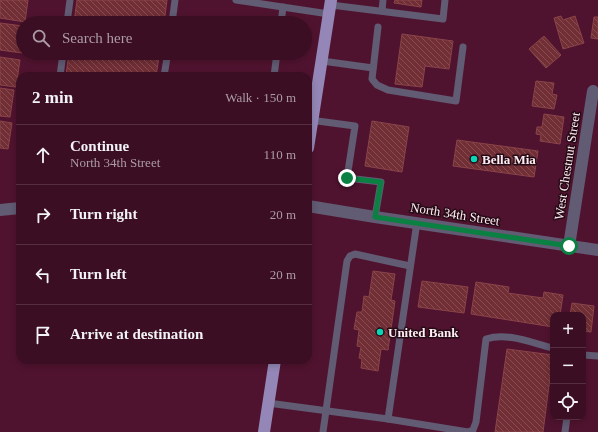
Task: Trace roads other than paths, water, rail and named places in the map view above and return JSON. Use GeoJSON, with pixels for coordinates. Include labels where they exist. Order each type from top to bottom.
{"type":"FeatureCollection","features":[{"type":"Feature","properties":{"kind":"main road"},"geometry":{"type":"LineString","coordinates":[[312,110],[322,61],[330,6]]}},
{"type":"Feature","properties":{"kind":"main road"},"geometry":{"type":"LineString","coordinates":[[264,432],[274,364]]}},
{"type":"Feature","properties":{"kind":"street","name":"West Chestnut Street"},"geometry":{"type":"LineString","coordinates":[[569,246],[593,91]]}},
{"type":"Feature","properties":{"kind":"street","name":"North 34th Street"},"geometry":{"type":"LineString","coordinates":[[312,207],[598,250]]}},
{"type":"Feature","properties":{"kind":"street"},"geometry":{"type":"LineString","coordinates":[[0,210],[16,208]]}},
{"type":"Feature","properties":{"kind":"lane"},"geometry":{"type":"LineString","coordinates":[[68,16],[70,0]]}},
{"type":"Feature","properties":{"kind":"lane"},"geometry":{"type":"LineString","coordinates":[[173,16],[175,0]]}},
{"type":"Feature","properties":{"kind":"lane"},"geometry":{"type":"LineString","coordinates":[[236,0],[283,7],[330,6],[443,19],[445,0]]}},
{"type":"Feature","properties":{"kind":"lane"},"geometry":{"type":"LineString","coordinates":[[382,11],[383,0]]}},
{"type":"Feature","properties":{"kind":"lane"},"geometry":{"type":"LineString","coordinates":[[282,16],[283,7]]}},
{"type":"Feature","properties":{"kind":"lane"},"geometry":{"type":"LineString","coordinates":[[378,27],[372,79],[377,85],[388,90],[456,101],[463,47]]}},
{"type":"Feature","properties":{"kind":"lane"},"geometry":{"type":"LineString","coordinates":[[61,72],[62,60]]}},
{"type":"Feature","properties":{"kind":"lane"},"geometry":{"type":"LineString","coordinates":[[165,72],[167,60]]}},
{"type":"Feature","properties":{"kind":"lane"},"geometry":{"type":"LineString","coordinates":[[275,72],[276,60]]}},
{"type":"Feature","properties":{"kind":"lane"},"geometry":{"type":"LineString","coordinates":[[322,61],[373,68]]}},
{"type":"Feature","properties":{"kind":"lane"},"geometry":{"type":"LineString","coordinates":[[312,120],[355,126],[347,178],[381,182],[375,217]]}},
{"type":"Feature","properties":{"kind":"lane"},"geometry":{"type":"LineString","coordinates":[[388,419],[416,222]]}},
{"type":"Feature","properties":{"kind":"lane"},"geometry":{"type":"LineString","coordinates":[[323,432],[347,261],[350,256],[355,254],[410,266]]}},
{"type":"Feature","properties":{"kind":"lane"},"geometry":{"type":"LineString","coordinates":[[268,403],[388,419],[421,428],[468,432],[473,430],[476,422],[486,339],[493,337],[510,338],[550,347]]}},
{"type":"Feature","properties":{"kind":"lane"},"geometry":{"type":"LineString","coordinates":[[586,355],[598,356]]}},
{"type":"Feature","properties":{"kind":"lane"},"geometry":{"type":"LineString","coordinates":[[565,432],[567,420]]}},
{"type":"Feature","properties":{"kind":"place","name":"Bella Mia"},"geometry":{"type":"Point","coordinates":[474,159]}},
{"type":"Feature","properties":{"kind":"place","name":"United Bank"},"geometry":{"type":"Point","coordinates":[380,332]}}]}
